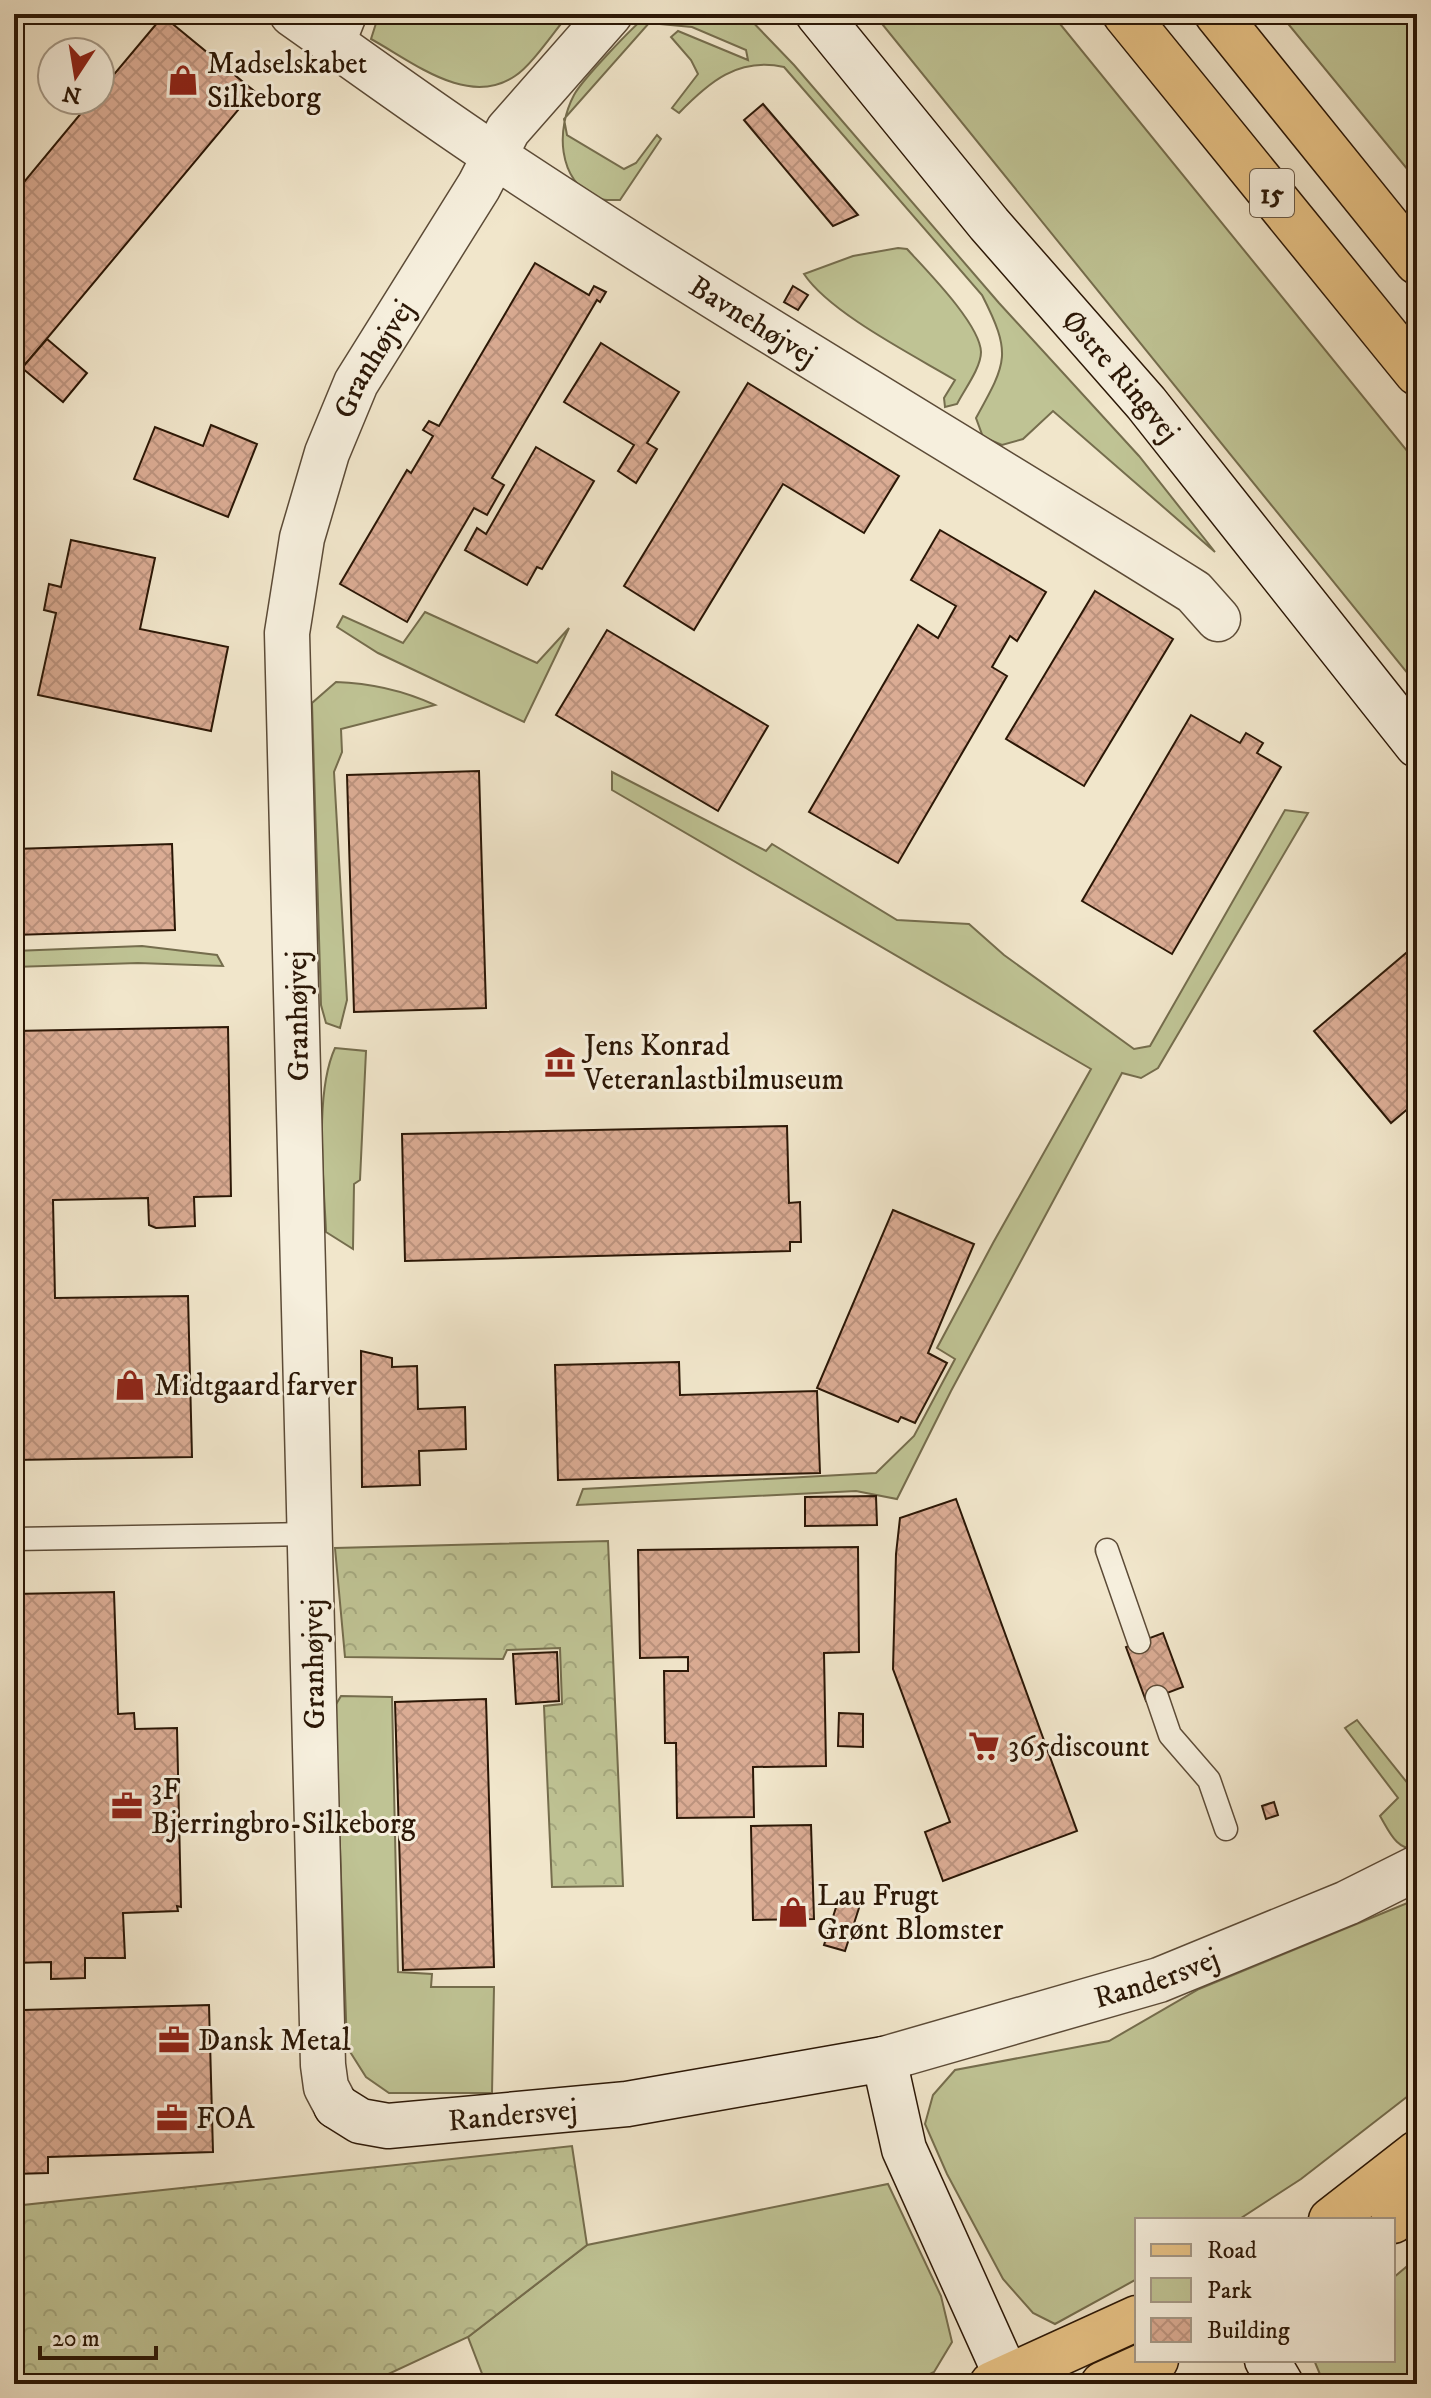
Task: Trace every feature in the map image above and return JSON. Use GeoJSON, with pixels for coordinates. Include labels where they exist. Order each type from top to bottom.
{"type":"FeatureCollection","features":[{"type":"Feature","properties":{"kind":"main road","name":"15"},"geometry":{"type":"LineString","coordinates":[[1125,14],[1417,373]]}},
{"type":"Feature","properties":{"kind":"main road","name":"15"},"geometry":{"type":"LineString","coordinates":[[1217,14],[1417,262]]}},
{"type":"Feature","properties":{"kind":"main road"},"geometry":{"type":"LineString","coordinates":[[1334,2218],[1417,2153]]}},
{"type":"Feature","properties":{"kind":"main road"},"geometry":{"type":"LineString","coordinates":[[1395,2219],[1417,2200]]}},
{"type":"Feature","properties":{"kind":"main road"},"geometry":{"type":"LineString","coordinates":[[1003,2382],[1135,2319]]}},
{"type":"Feature","properties":{"kind":"main road"},"geometry":{"type":"LineString","coordinates":[[1103,2384],[1152,2362]]}},
{"type":"Feature","properties":{"kind":"street","name":"Bavnehøjvej"},"geometry":{"type":"LineString","coordinates":[[292,14],[349,32],[495,156],[748,319],[961,446],[1194,592],[1218,619]]}},
{"type":"Feature","properties":{"kind":"street","name":"Granhøjvej"},"geometry":{"type":"LineString","coordinates":[[336,2106],[326,2087],[323,2065],[287,633],[302,538],[327,453],[356,383],[479,186],[517,119],[610,14]]}},
{"type":"Feature","properties":{"kind":"street","name":"Østre Ringvej"},"geometry":{"type":"LineString","coordinates":[[818,14],[989,224],[1146,403],[1417,745]]}},
{"type":"Feature","properties":{"kind":"street","name":"Randersvej"},"geometry":{"type":"LineString","coordinates":[[336,2106],[360,2121],[388,2126],[627,2104],[884,2059],[1159,1980],[1347,1903],[1417,1868]]}},
{"type":"Feature","properties":{"kind":"street"},"geometry":{"type":"LineString","coordinates":[[884,2059],[904,2149],[998,2353],[1003,2382]]}},
{"type":"Feature","properties":{"kind":"street"},"geometry":{"type":"LineString","coordinates":[[1268,2362],[1281,2384]]}},
{"type":"Feature","properties":{"kind":"lane"},"geometry":{"type":"LineString","coordinates":[[14,1539],[310,1534]]}},
{"type":"Feature","properties":{"kind":"lane"},"geometry":{"type":"LineString","coordinates":[[1107,1550],[1139,1642]]}},
{"type":"Feature","properties":{"kind":"lane"},"geometry":{"type":"LineString","coordinates":[[1157,1697],[1170,1735],[1209,1780],[1226,1829]]}},
{"type":"Feature","properties":{"kind":"green space"},"geometry":{"type":"Polygon","coordinates":[[[379,14],[569,14],[522,71],[497,85],[479,87],[441,78],[371,39],[379,14]]]}},
{"type":"Feature","properties":{"kind":"green space"},"geometry":{"type":"Polygon","coordinates":[[[649,14],[745,14],[794,65],[999,303],[1139,456],[1215,552],[1053,411],[1023,439],[1002,445],[983,437],[976,418],[994,383],[1002,358],[998,331],[982,295],[784,67],[768,65],[738,69],[713,82],[679,113],[672,108],[698,74],[691,60],[671,37],[678,31],[748,60],[746,50],[692,27],[649,23],[566,117],[574,95],[587,78],[649,14]]]}},
{"type":"Feature","properties":{"kind":"green space"},"geometry":{"type":"Polygon","coordinates":[[[874,14],[1052,14],[1417,463],[1417,685],[874,14]]]}},
{"type":"Feature","properties":{"kind":"green space"},"geometry":{"type":"Polygon","coordinates":[[[1280,14],[1417,14],[1417,181],[1280,14]]]}},
{"type":"Feature","properties":{"kind":"green space"},"geometry":{"type":"Polygon","coordinates":[[[565,122],[567,135],[624,169],[636,163],[657,135],[661,139],[620,200],[602,200],[583,190],[567,166],[563,138],[565,122]]]}},
{"type":"Feature","properties":{"kind":"green space"},"geometry":{"type":"Polygon","coordinates":[[[907,249],[938,283],[972,327],[978,340],[981,352],[978,365],[957,404],[945,407],[944,398],[955,380],[852,318],[816,289],[804,274],[853,256],[907,249]]]}},
{"type":"Feature","properties":{"kind":"green space"},"geometry":{"type":"Polygon","coordinates":[[[425,612],[537,663],[569,628],[524,722],[378,653],[337,627],[343,616],[403,643],[425,612]]]}},
{"type":"Feature","properties":{"kind":"green space"},"geometry":{"type":"Polygon","coordinates":[[[336,682],[387,688],[435,705],[341,729],[342,752],[334,772],[347,1000],[340,1028],[326,1023],[321,1005],[312,703],[336,682]]]}},
{"type":"Feature","properties":{"kind":"green space"},"geometry":{"type":"Polygon","coordinates":[[[612,772],[766,851],[772,844],[897,920],[969,924],[1004,955],[1134,1049],[1150,1046],[1285,810],[1308,813],[1158,1068],[1141,1078],[1122,1073],[951,1391],[897,1499],[856,1491],[577,1505],[583,1489],[876,1473],[914,1436],[955,1359],[937,1348],[1091,1069],[612,790],[612,772]]]}},
{"type":"Feature","properties":{"kind":"green space"},"geometry":{"type":"Polygon","coordinates":[[[142,946],[217,955],[223,966],[138,963],[14,967],[14,951],[142,946]]]}},
{"type":"Feature","properties":{"kind":"green space"},"geometry":{"type":"Polygon","coordinates":[[[335,1048],[366,1051],[360,1180],[354,1184],[353,1249],[326,1232],[322,1113],[324,1089],[335,1048]]]}},
{"type":"Feature","properties":{"kind":"green space"},"geometry":{"type":"Polygon","coordinates":[[[608,1541],[623,1886],[552,1887],[544,1706],[562,1704],[560,1648],[507,1650],[503,1659],[345,1657],[335,1548],[608,1541]]]}},
{"type":"Feature","properties":{"kind":"green space"},"geometry":{"type":"Polygon","coordinates":[[[341,1696],[392,1697],[398,1972],[432,1974],[431,1987],[494,1987],[492,2093],[389,2093],[366,2077],[347,2047],[335,1706],[341,1696]]]}},
{"type":"Feature","properties":{"kind":"green space"},"geometry":{"type":"Polygon","coordinates":[[[1357,1720],[1417,1795],[1417,1848],[1399,1844],[1380,1816],[1398,1798],[1345,1728],[1357,1720]]]}},
{"type":"Feature","properties":{"kind":"green space"},"geometry":{"type":"Polygon","coordinates":[[[1417,1899],[1417,2089],[1301,2179],[1241,2218],[1135,2218],[1135,2280],[1055,2324],[1033,2313],[1003,2279],[947,2174],[925,2124],[933,2095],[955,2070],[1109,2041],[1199,1989],[1417,1899]]]}},
{"type":"Feature","properties":{"kind":"green space"},"geometry":{"type":"Polygon","coordinates":[[[572,2146],[587,2245],[468,2337],[367,2384],[14,2384],[14,2206],[572,2146]]]}},
{"type":"Feature","properties":{"kind":"green space"},"geometry":{"type":"Polygon","coordinates":[[[888,2184],[941,2296],[952,2342],[934,2372],[910,2384],[486,2384],[468,2337],[587,2245],[888,2184]]]}},
{"type":"Feature","properties":{"kind":"green space"},"geometry":{"type":"Polygon","coordinates":[[[1417,2258],[1417,2384],[1324,2384],[1315,2362],[1395,2362],[1395,2276],[1417,2258]]]}},
{"type":"Feature","properties":{"kind":"building"},"geometry":{"type":"Polygon","coordinates":[[[163,16],[254,91],[14,378],[14,194],[79,116],[116,116],[116,72],[163,16]]]}},
{"type":"Feature","properties":{"kind":"building"},"geometry":{"type":"Polygon","coordinates":[[[763,104],[858,215],[833,226],[744,120],[763,104]]]}},
{"type":"Feature","properties":{"kind":"building"},"geometry":{"type":"Polygon","coordinates":[[[535,263],[589,295],[594,286],[606,292],[600,302],[597,300],[492,478],[504,485],[487,515],[474,508],[407,622],[340,584],[407,470],[411,473],[433,436],[423,430],[429,421],[439,426],[535,263]]]}},
{"type":"Feature","properties":{"kind":"building"},"geometry":{"type":"Polygon","coordinates":[[[793,286],[808,295],[798,310],[784,302],[793,286]]]}},
{"type":"Feature","properties":{"kind":"building"},"geometry":{"type":"Polygon","coordinates":[[[47,339],[87,373],[63,402],[22,368],[47,339]]]}},
{"type":"Feature","properties":{"kind":"building"},"geometry":{"type":"Polygon","coordinates":[[[601,343],[679,392],[647,443],[657,449],[636,483],[618,471],[634,445],[564,402],[601,343]]]}},
{"type":"Feature","properties":{"kind":"building"},"geometry":{"type":"Polygon","coordinates":[[[748,383],[899,476],[864,533],[783,484],[694,630],[624,586],[748,383]]]}},
{"type":"Feature","properties":{"kind":"building"},"geometry":{"type":"Polygon","coordinates":[[[211,425],[257,444],[228,517],[134,479],[155,427],[203,446],[211,425]]]}},
{"type":"Feature","properties":{"kind":"building"},"geometry":{"type":"Polygon","coordinates":[[[536,447],[594,481],[542,569],[537,567],[527,585],[465,550],[477,528],[486,534],[536,447]]]}},
{"type":"Feature","properties":{"kind":"building"},"geometry":{"type":"Polygon","coordinates":[[[940,530],[1046,592],[1017,641],[1010,636],[992,667],[1007,676],[898,863],[809,812],[918,625],[938,638],[956,606],[911,580],[940,530]]]}},
{"type":"Feature","properties":{"kind":"building"},"geometry":{"type":"Polygon","coordinates":[[[71,540],[155,558],[140,629],[228,647],[211,731],[38,695],[56,613],[44,610],[49,584],[61,587],[71,540]]]}},
{"type":"Feature","properties":{"kind":"building"},"geometry":{"type":"Polygon","coordinates":[[[1095,591],[1173,639],[1084,786],[1006,739],[1095,591]]]}},
{"type":"Feature","properties":{"kind":"building"},"geometry":{"type":"Polygon","coordinates":[[[607,630],[768,726],[718,811],[556,715],[607,630]]]}},
{"type":"Feature","properties":{"kind":"building"},"geometry":{"type":"Polygon","coordinates":[[[1191,715],[1240,743],[1246,733],[1263,743],[1257,753],[1281,767],[1172,954],[1082,901],[1191,715]]]}},
{"type":"Feature","properties":{"kind":"building"},"geometry":{"type":"Polygon","coordinates":[[[479,771],[486,1008],[354,1012],[347,775],[479,771]]]}},
{"type":"Feature","properties":{"kind":"building"},"geometry":{"type":"Polygon","coordinates":[[[172,844],[175,930],[14,935],[14,849],[172,844]]]}},
{"type":"Feature","properties":{"kind":"building"},"geometry":{"type":"Polygon","coordinates":[[[1412,948],[1417,954],[1417,1101],[1391,1123],[1314,1031],[1412,948]]]}},
{"type":"Feature","properties":{"kind":"building"},"geometry":{"type":"Polygon","coordinates":[[[228,1027],[231,1196],[194,1197],[195,1226],[156,1228],[149,1225],[148,1198],[53,1200],[55,1298],[188,1296],[192,1457],[14,1460],[14,1031],[228,1027]]]}},
{"type":"Feature","properties":{"kind":"building"},"geometry":{"type":"Polygon","coordinates":[[[787,1126],[789,1203],[800,1202],[801,1242],[790,1242],[790,1251],[405,1261],[402,1134],[787,1126]]]}},
{"type":"Feature","properties":{"kind":"building"},"geometry":{"type":"Polygon","coordinates":[[[893,1210],[974,1244],[928,1353],[947,1363],[915,1423],[901,1417],[898,1422],[817,1388],[893,1210]]]}},
{"type":"Feature","properties":{"kind":"building"},"geometry":{"type":"Polygon","coordinates":[[[361,1351],[392,1358],[392,1367],[417,1366],[418,1409],[465,1407],[466,1449],[419,1451],[420,1485],[362,1487],[361,1351]]]}},
{"type":"Feature","properties":{"kind":"building"},"geometry":{"type":"Polygon","coordinates":[[[679,1362],[680,1395],[817,1391],[820,1473],[558,1480],[555,1365],[679,1362]]]}},
{"type":"Feature","properties":{"kind":"building"},"geometry":{"type":"Polygon","coordinates":[[[876,1496],[877,1525],[805,1526],[805,1497],[876,1496]]]}},
{"type":"Feature","properties":{"kind":"building","name":"365discount"},"geometry":{"type":"Polygon","coordinates":[[[956,1499],[1077,1831],[943,1881],[925,1832],[950,1822],[893,1669],[896,1554],[900,1518],[956,1499]]]}},
{"type":"Feature","properties":{"kind":"building"},"geometry":{"type":"Polygon","coordinates":[[[858,1547],[859,1652],[824,1653],[826,1766],[753,1767],[754,1817],[677,1818],[676,1743],[665,1743],[664,1671],[688,1671],[688,1657],[640,1658],[638,1550],[858,1547]]]}},
{"type":"Feature","properties":{"kind":"building"},"geometry":{"type":"Polygon","coordinates":[[[114,1592],[118,1714],[134,1713],[135,1729],[177,1728],[181,1907],[177,1906],[178,1911],[123,1913],[125,1958],[85,1958],[85,1978],[51,1979],[51,1962],[14,1963],[14,1594],[114,1592]]]}},
{"type":"Feature","properties":{"kind":"building"},"geometry":{"type":"Polygon","coordinates":[[[1163,1633],[1183,1687],[1146,1701],[1126,1647],[1163,1633]]]}},
{"type":"Feature","properties":{"kind":"building"},"geometry":{"type":"Polygon","coordinates":[[[557,1652],[559,1701],[516,1704],[513,1654],[557,1652]]]}},
{"type":"Feature","properties":{"kind":"building"},"geometry":{"type":"Polygon","coordinates":[[[486,1699],[494,1967],[403,1970],[395,1702],[486,1699]]]}},
{"type":"Feature","properties":{"kind":"building"},"geometry":{"type":"Polygon","coordinates":[[[839,1713],[863,1714],[863,1747],[838,1746],[839,1713]]]}},
{"type":"Feature","properties":{"kind":"building"},"geometry":{"type":"Polygon","coordinates":[[[1274,1802],[1278,1815],[1266,1819],[1262,1806],[1274,1802]]]}},
{"type":"Feature","properties":{"kind":"building"},"geometry":{"type":"Polygon","coordinates":[[[811,1825],[814,1919],[753,1920],[751,1826],[811,1825]]]}},
{"type":"Feature","properties":{"kind":"building"},"geometry":{"type":"Polygon","coordinates":[[[839,1898],[860,1905],[845,1951],[824,1945],[839,1898]]]}},
{"type":"Feature","properties":{"kind":"building"},"geometry":{"type":"Polygon","coordinates":[[[209,2005],[213,2152],[48,2157],[48,2173],[14,2174],[14,2047],[24,2047],[23,2010],[209,2005]]]}},
{"type":"Feature","properties":{"kind":"place","name":"Madselskabet Silkeborg"},"geometry":{"type":"Point","coordinates":[183,80]}},
{"type":"Feature","properties":{"kind":"place","name":"Jens Konrad Veteranlastbilmuseum"},"geometry":{"type":"Point","coordinates":[560,1062]}},
{"type":"Feature","properties":{"kind":"place","name":"Midtgaard farver"},"geometry":{"type":"Point","coordinates":[130,1385]}},
{"type":"Feature","properties":{"kind":"place","name":"365discount"},"geometry":{"type":"Point","coordinates":[984,1746]}},
{"type":"Feature","properties":{"kind":"place","name":"3F Bjerringbro-Silkeborg"},"geometry":{"type":"Point","coordinates":[127,1806]}},
{"type":"Feature","properties":{"kind":"place","name":"Lau Frugt Grønt Blomster"},"geometry":{"type":"Point","coordinates":[793,1912]}},
{"type":"Feature","properties":{"kind":"place","name":"Dansk Metal"},"geometry":{"type":"Point","coordinates":[174,2040]}},
{"type":"Feature","properties":{"kind":"place","name":"FOA"},"geometry":{"type":"Point","coordinates":[172,2118]}}]}
